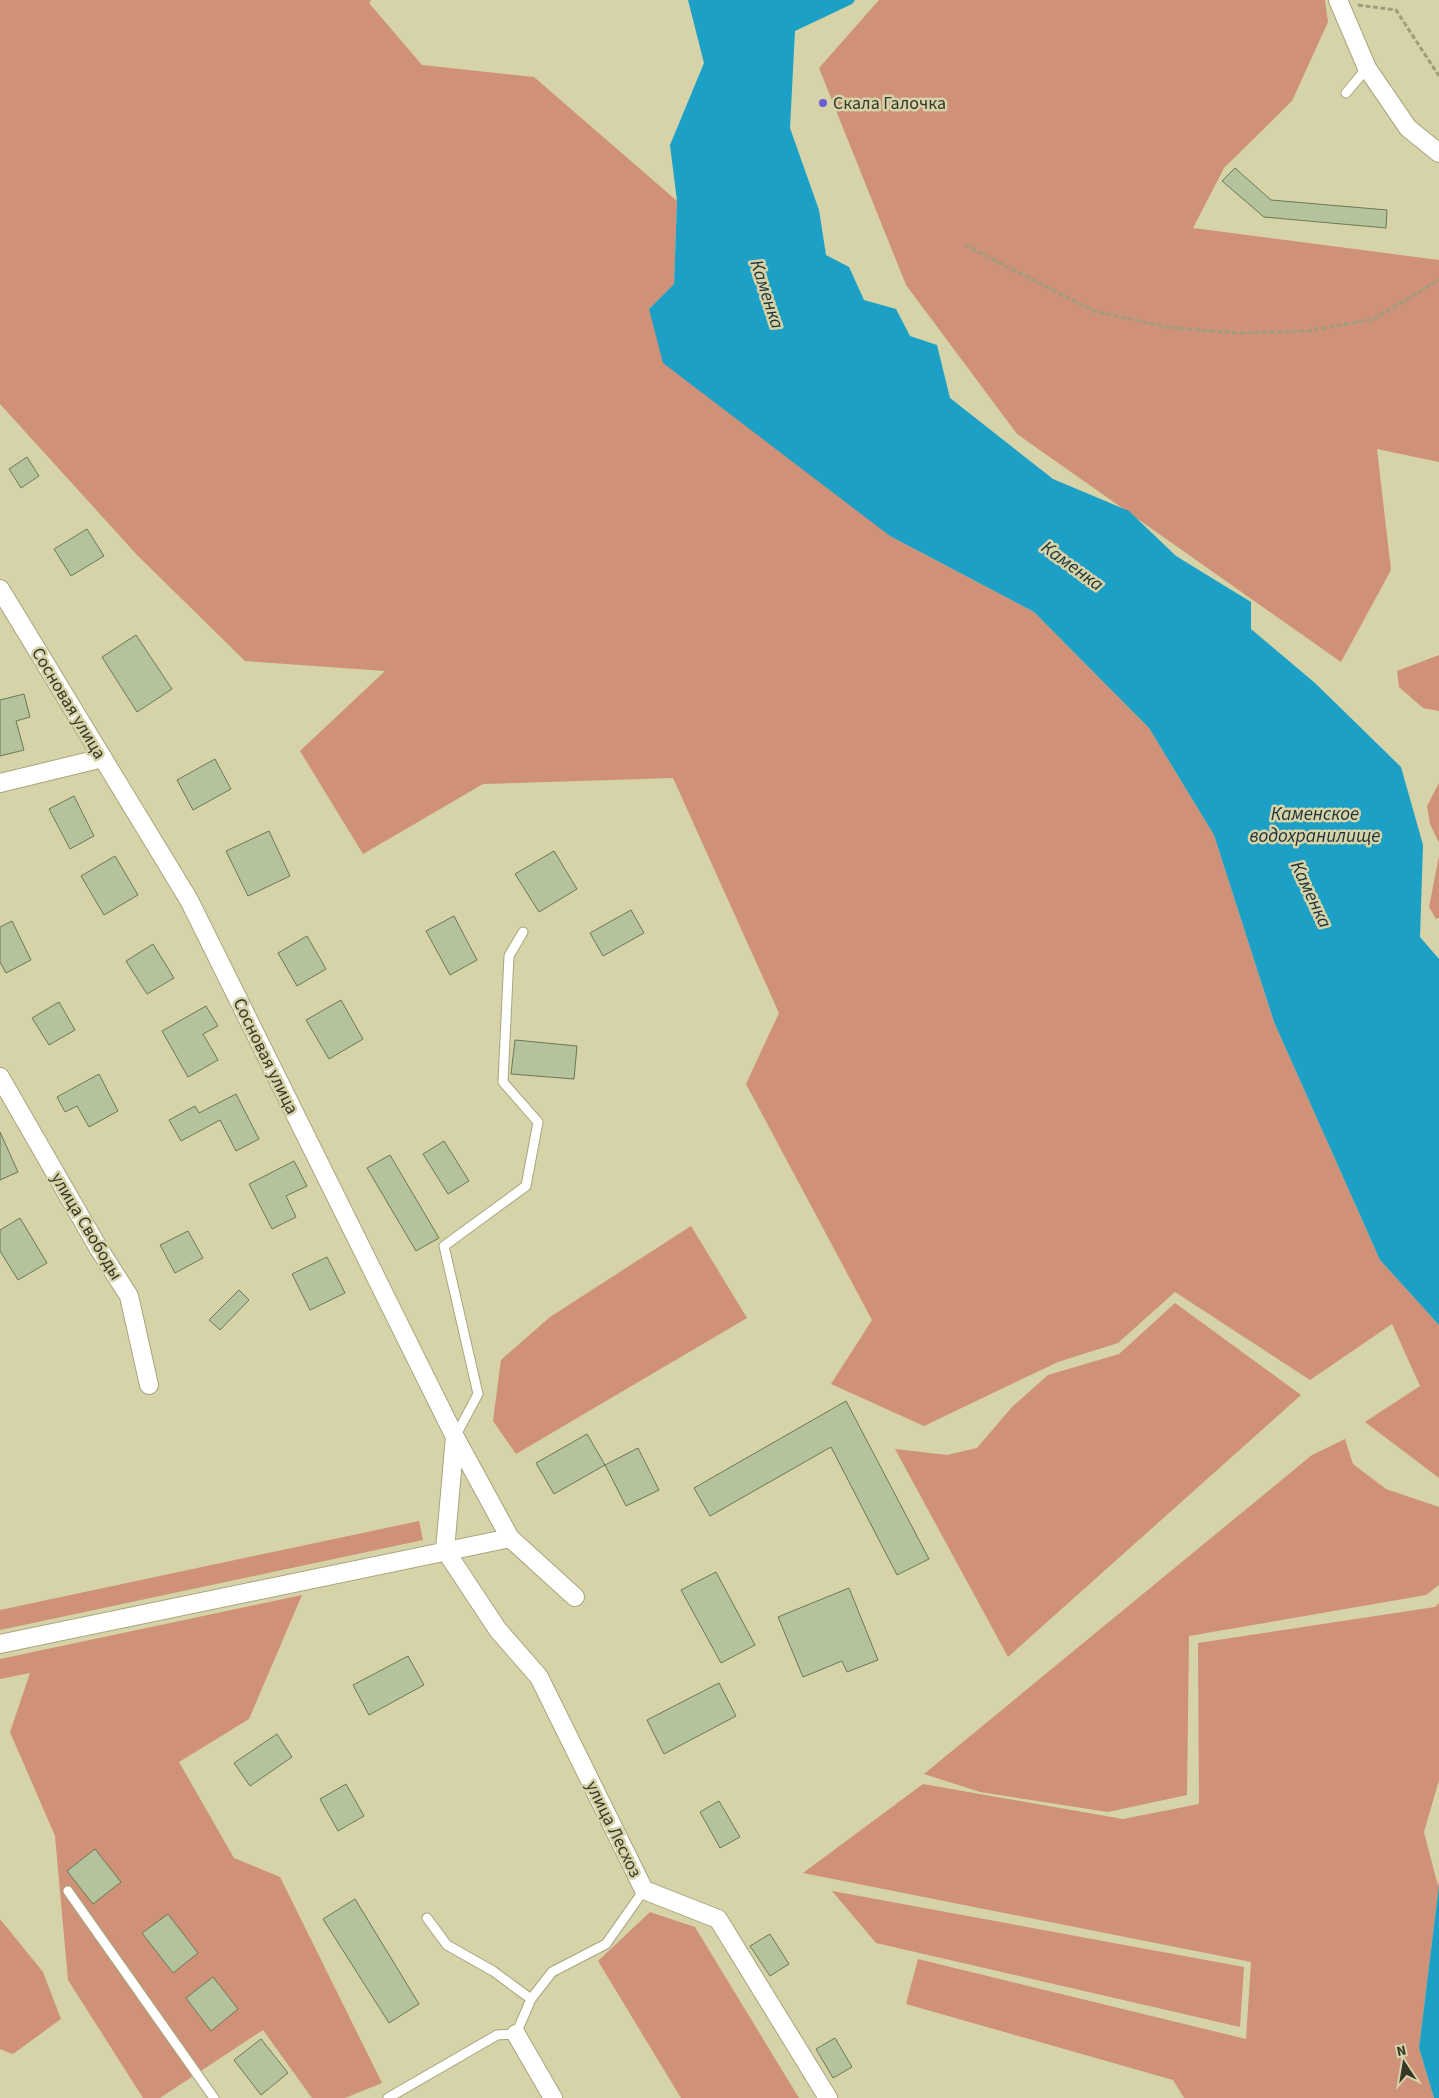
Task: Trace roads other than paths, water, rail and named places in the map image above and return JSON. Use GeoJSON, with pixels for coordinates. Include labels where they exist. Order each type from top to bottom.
{"type":"FeatureCollection","features":[{"type":"Feature","properties":{"kind":"street"},"geometry":{"type":"LineString","coordinates":[[1338,1],[1367,68],[1408,128],[1439,153]]}},
{"type":"Feature","properties":{"kind":"street","name":"Сосновая улица"},"geometry":{"type":"LineString","coordinates":[[0,589],[189,900],[455,1437],[510,1538],[575,1597]]}},
{"type":"Feature","properties":{"kind":"street"},"geometry":{"type":"LineString","coordinates":[[0,783],[103,758]]}},
{"type":"Feature","properties":{"kind":"street","name":"улица Свободы"},"geometry":{"type":"LineString","coordinates":[[0,1077],[99,1249],[129,1296],[149,1385]]}},
{"type":"Feature","properties":{"kind":"street"},"geometry":{"type":"LineString","coordinates":[[445,1550],[455,1437]]}},
{"type":"Feature","properties":{"kind":"street"},"geometry":{"type":"LineString","coordinates":[[0,1644],[510,1538]]}},
{"type":"Feature","properties":{"kind":"street","name":"улица Лесхоз"},"geometry":{"type":"LineString","coordinates":[[445,1550],[498,1630],[539,1676],[644,1890],[718,1919],[828,2098]]}},
{"type":"Feature","properties":{"kind":"street"},"geometry":{"type":"LineString","coordinates":[[516,2034],[553,2098]]}},
{"type":"Feature","properties":{"kind":"lane"},"geometry":{"type":"LineString","coordinates":[[1346,93],[1367,68]]}},
{"type":"Feature","properties":{"kind":"lane"},"geometry":{"type":"LineString","coordinates":[[455,1437],[478,1394],[444,1246],[526,1186],[538,1122],[503,1082],[509,956],[523,932]]}},
{"type":"Feature","properties":{"kind":"lane"},"geometry":{"type":"LineString","coordinates":[[388,2098],[497,2035],[516,2034],[531,1999],[552,1972],[606,1944],[644,1890]]}},
{"type":"Feature","properties":{"kind":"lane"},"geometry":{"type":"LineString","coordinates":[[68,1891],[214,2098]]}},
{"type":"Feature","properties":{"kind":"lane"},"geometry":{"type":"LineString","coordinates":[[427,1918],[447,1945],[493,1971],[531,1999]]}},
{"type":"Feature","properties":{"kind":"water","name":"Каменское водохранилище"},"geometry":{"type":"Polygon","coordinates":[[[688,0],[855,0],[852,4],[795,31],[790,128],[819,210],[826,255],[849,267],[864,300],[896,309],[910,336],[937,345],[950,398],[1053,479],[1129,511],[1176,556],[1251,602],[1251,629],[1315,683],[1401,767],[1423,845],[1420,937],[1439,959],[1439,1325],[1380,1260],[1274,1022],[1214,835],[1149,728],[1034,612],[890,536],[663,363],[649,309],[674,284],[677,201],[670,145],[704,63],[688,0]]]}},
{"type":"Feature","properties":{"kind":"water"},"geometry":{"type":"Polygon","coordinates":[[[1439,1885],[1439,2098],[1434,2098],[1419,2048],[1439,1885]]]}},
{"type":"Feature","properties":{"kind":"place","name":"Скала Галочка"},"geometry":{"type":"Point","coordinates":[823,103]}},
{"type":"Feature","properties":{"kind":"water label","name":"Каменка"},"geometry":{"type":"Point","coordinates":[768,294]}},
{"type":"Feature","properties":{"kind":"water label","name":"Каменка"},"geometry":{"type":"Point","coordinates":[1073,565]}},
{"type":"Feature","properties":{"kind":"water label","name":"Каменка"},"geometry":{"type":"Point","coordinates":[1312,894]}}]}
